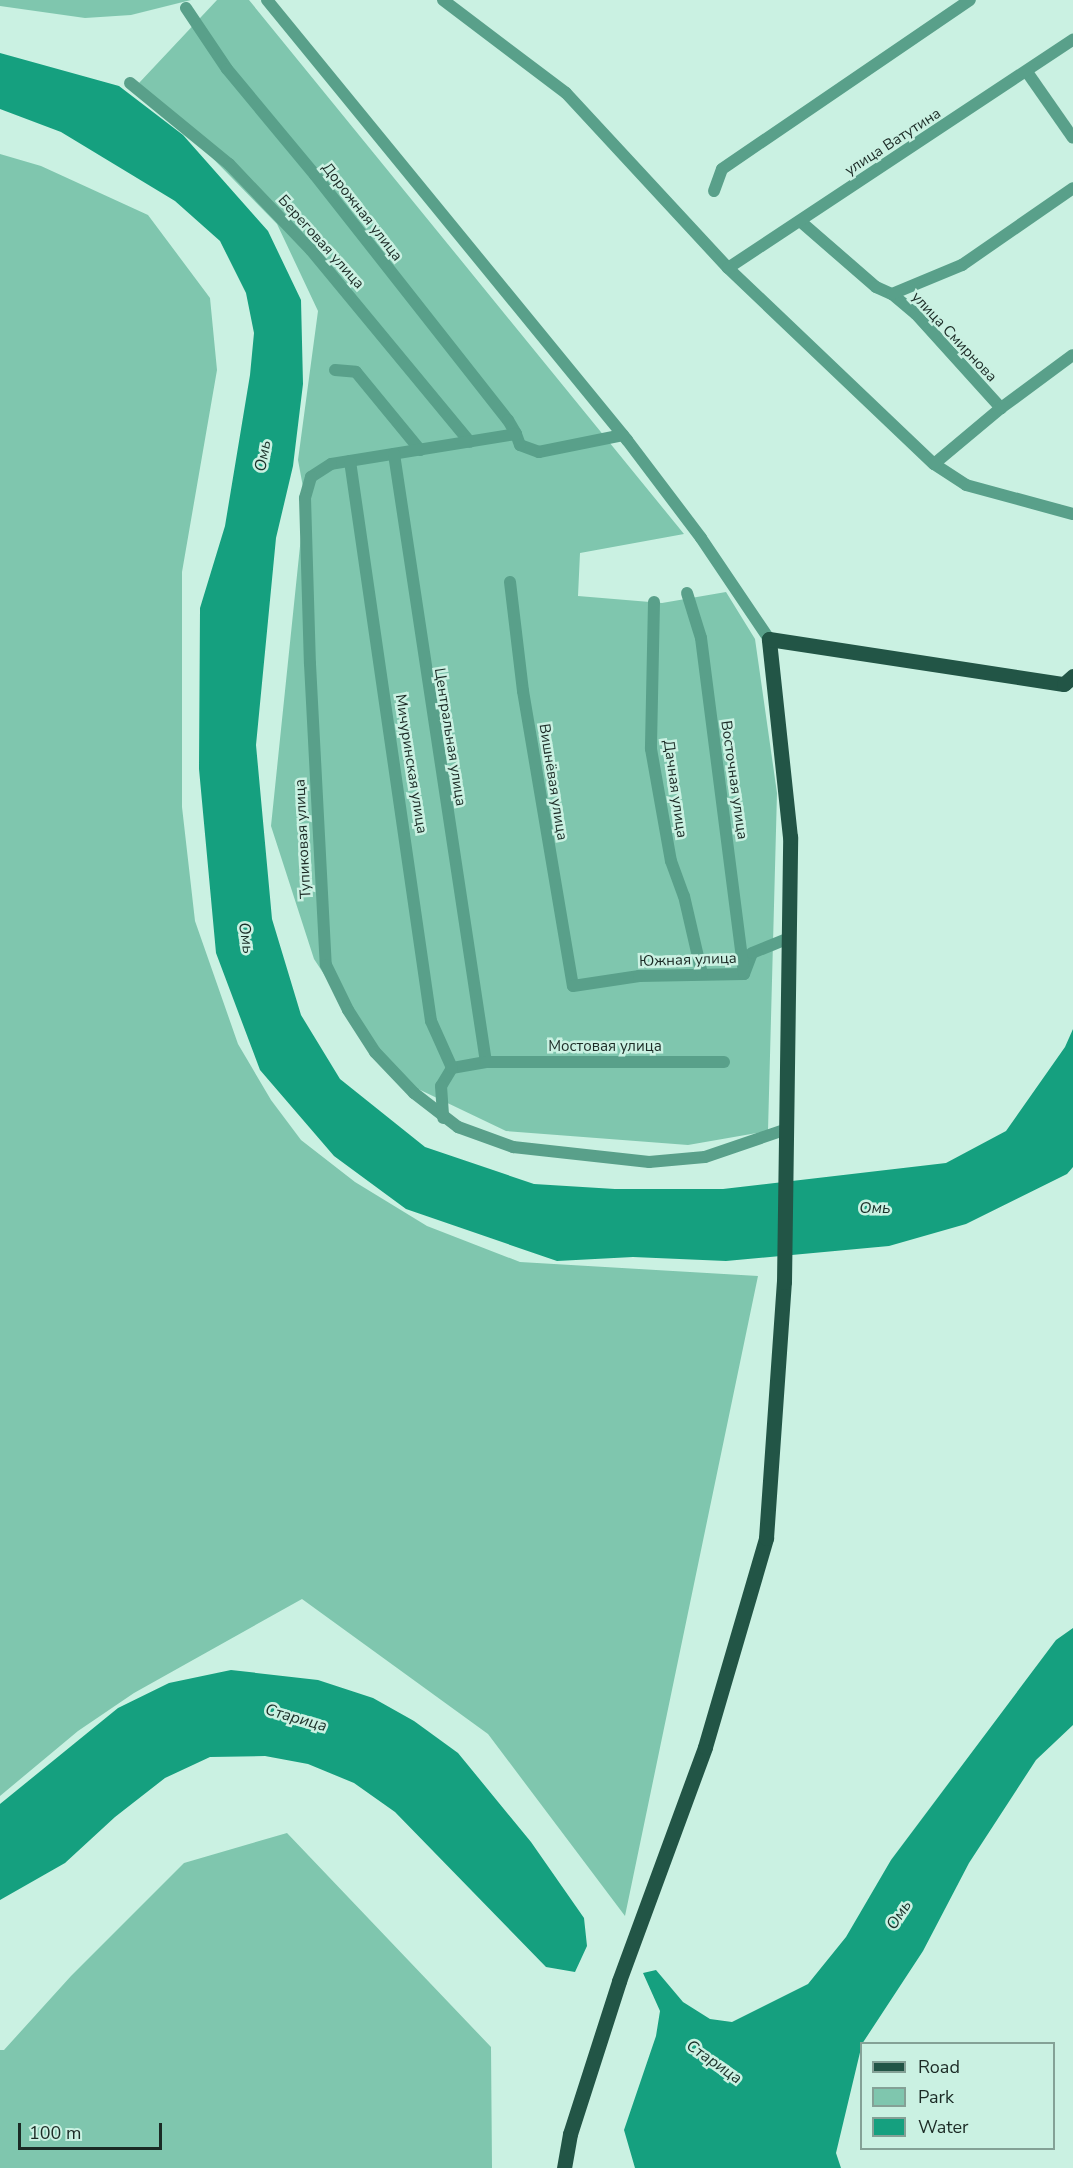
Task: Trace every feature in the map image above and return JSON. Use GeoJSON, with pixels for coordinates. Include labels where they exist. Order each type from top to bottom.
{"type":"FeatureCollection","features":[{"type":"Feature","properties":{"kind":"main road"},"geometry":{"type":"LineString","coordinates":[[564,2168],[570,2134],[619,1981],[715,1714],[766,1538],[784,1282],[790,837],[769,639],[1064,684],[1073,676]]}},
{"type":"Feature","properties":{"kind":"street"},"geometry":{"type":"LineString","coordinates":[[267,0],[623,435],[701,538],[769,639]]}},
{"type":"Feature","properties":{"kind":"street"},"geometry":{"type":"LineString","coordinates":[[443,0],[566,93],[728,268],[934,464],[966,485],[1073,514]]}},
{"type":"Feature","properties":{"kind":"street"},"geometry":{"type":"LineString","coordinates":[[714,191],[722,170],[970,0]]}},
{"type":"Feature","properties":{"kind":"street","name":"Дорожная улица"},"geometry":{"type":"LineString","coordinates":[[186,8],[227,69],[315,175],[516,434],[520,445],[539,452],[623,435]]}},
{"type":"Feature","properties":{"kind":"street","name":"улица Ватутина"},"geometry":{"type":"LineString","coordinates":[[728,268],[1028,72],[1073,40]]}},
{"type":"Feature","properties":{"kind":"street"},"geometry":{"type":"LineString","coordinates":[[1028,72],[1073,138]]}},
{"type":"Feature","properties":{"kind":"street","name":"Береговая улица"},"geometry":{"type":"LineString","coordinates":[[130,82],[229,164],[311,250],[470,442]]}},
{"type":"Feature","properties":{"kind":"street"},"geometry":{"type":"LineString","coordinates":[[892,294],[962,265],[1073,188]]}},
{"type":"Feature","properties":{"kind":"street","name":"улица Смирнова"},"geometry":{"type":"LineString","coordinates":[[800,221],[876,287],[892,294],[916,314],[1001,408]]}},
{"type":"Feature","properties":{"kind":"street"},"geometry":{"type":"LineString","coordinates":[[934,464],[1001,408],[1073,356]]}},
{"type":"Feature","properties":{"kind":"street"},"geometry":{"type":"LineString","coordinates":[[335,370],[356,372],[420,450]]}},
{"type":"Feature","properties":{"kind":"street"},"geometry":{"type":"LineString","coordinates":[[350,461],[516,434]]}},
{"type":"Feature","properties":{"kind":"street","name":"Центральная улица"},"geometry":{"type":"LineString","coordinates":[[394,454],[442,789],[482,1023],[486,1062]]}},
{"type":"Feature","properties":{"kind":"street","name":"Тупиковая улица"},"geometry":{"type":"LineString","coordinates":[[350,461],[331,464],[311,477],[305,498],[316,818],[326,965],[348,1010],[375,1052],[443,1118],[513,1147],[649,1162],[705,1157],[787,1132]]}},
{"type":"Feature","properties":{"kind":"street","name":"Мичуринская улица"},"geometry":{"type":"LineString","coordinates":[[350,461],[431,1021],[452,1068]]}},
{"type":"Feature","properties":{"kind":"street","name":"Вишнёвая улица"},"geometry":{"type":"LineString","coordinates":[[510,582],[523,691],[573,986]]}},
{"type":"Feature","properties":{"kind":"street","name":"Восточная улица"},"geometry":{"type":"LineString","coordinates":[[687,592],[701,638],[744,974]]}},
{"type":"Feature","properties":{"kind":"street","name":"Дачная улица"},"geometry":{"type":"LineString","coordinates":[[654,602],[651,749],[671,861],[684,896],[702,974]]}},
{"type":"Feature","properties":{"kind":"street","name":"Южная улица"},"geometry":{"type":"LineString","coordinates":[[573,986],[639,976],[744,974],[752,953],[789,938]]}},
{"type":"Feature","properties":{"kind":"street","name":"Мостовая улица"},"geometry":{"type":"LineString","coordinates":[[452,1068],[486,1062],[724,1062]]}},
{"type":"Feature","properties":{"kind":"street"},"geometry":{"type":"LineString","coordinates":[[443,1118],[441,1086],[452,1068]]}},
{"type":"Feature","properties":{"kind":"green space"},"geometry":{"type":"Polygon","coordinates":[[[0,0],[191,0],[131,15],[85,18],[0,6],[0,0]]]}},
{"type":"Feature","properties":{"kind":"green space"},"geometry":{"type":"Polygon","coordinates":[[[217,0],[249,0],[684,534],[580,553],[578,596],[662,603],[726,592],[755,639],[777,793],[768,1131],[688,1145],[506,1131],[391,1076],[314,959],[271,826],[305,498],[298,460],[318,311],[277,224],[139,83],[217,0]]]}},
{"type":"Feature","properties":{"kind":"green space"},"geometry":{"type":"Polygon","coordinates":[[[0,154],[41,166],[148,215],[210,298],[217,370],[182,572],[182,807],[195,921],[238,1044],[271,1100],[301,1140],[355,1182],[427,1226],[520,1262],[758,1276],[625,1916],[488,1734],[302,1599],[134,1693],[78,1731],[0,1796],[0,154]]]}},
{"type":"Feature","properties":{"kind":"green space"},"geometry":{"type":"Polygon","coordinates":[[[287,1833],[491,2047],[492,2168],[0,2168],[0,2050],[4,2050],[71,1976],[184,1863],[287,1833]]]}},
{"type":"Feature","properties":{"kind":"water","name":"Омь"},"geometry":{"type":"Polygon","coordinates":[[[0,53],[119,86],[183,135],[268,231],[301,300],[303,384],[293,466],[276,538],[256,745],[272,919],[301,1015],[340,1079],[425,1147],[534,1184],[615,1189],[723,1189],[946,1163],[1006,1131],[1065,1047],[1073,1029],[1073,1167],[1067,1174],[966,1224],[889,1246],[726,1261],[633,1257],[557,1261],[406,1209],[334,1156],[260,1070],[216,953],[199,769],[200,608],[225,526],[250,375],[254,333],[246,293],[220,241],[175,201],[61,132],[0,109],[0,53]]]}},
{"type":"Feature","properties":{"kind":"water","name":"Омь"},"geometry":{"type":"Polygon","coordinates":[[[1073,1628],[1073,1725],[1036,1760],[969,1863],[923,1951],[863,2042],[860,2042],[860,2052],[836,2153],[841,2168],[635,2168],[624,2130],[656,2036],[660,2011],[643,1973],[656,1970],[683,2002],[710,2019],[732,2022],[808,1984],[846,1937],[891,1860],[1056,1640],[1073,1628]]]}},
{"type":"Feature","properties":{"kind":"water","name":"Старица"},"geometry":{"type":"Polygon","coordinates":[[[231,1670],[318,1680],[373,1698],[414,1721],[458,1753],[531,1842],[584,1918],[587,1946],[575,1972],[546,1967],[395,1812],[354,1783],[308,1764],[265,1756],[210,1757],[165,1778],[115,1817],[65,1863],[0,1900],[0,1804],[118,1708],[169,1683],[231,1670]]]}}]}
